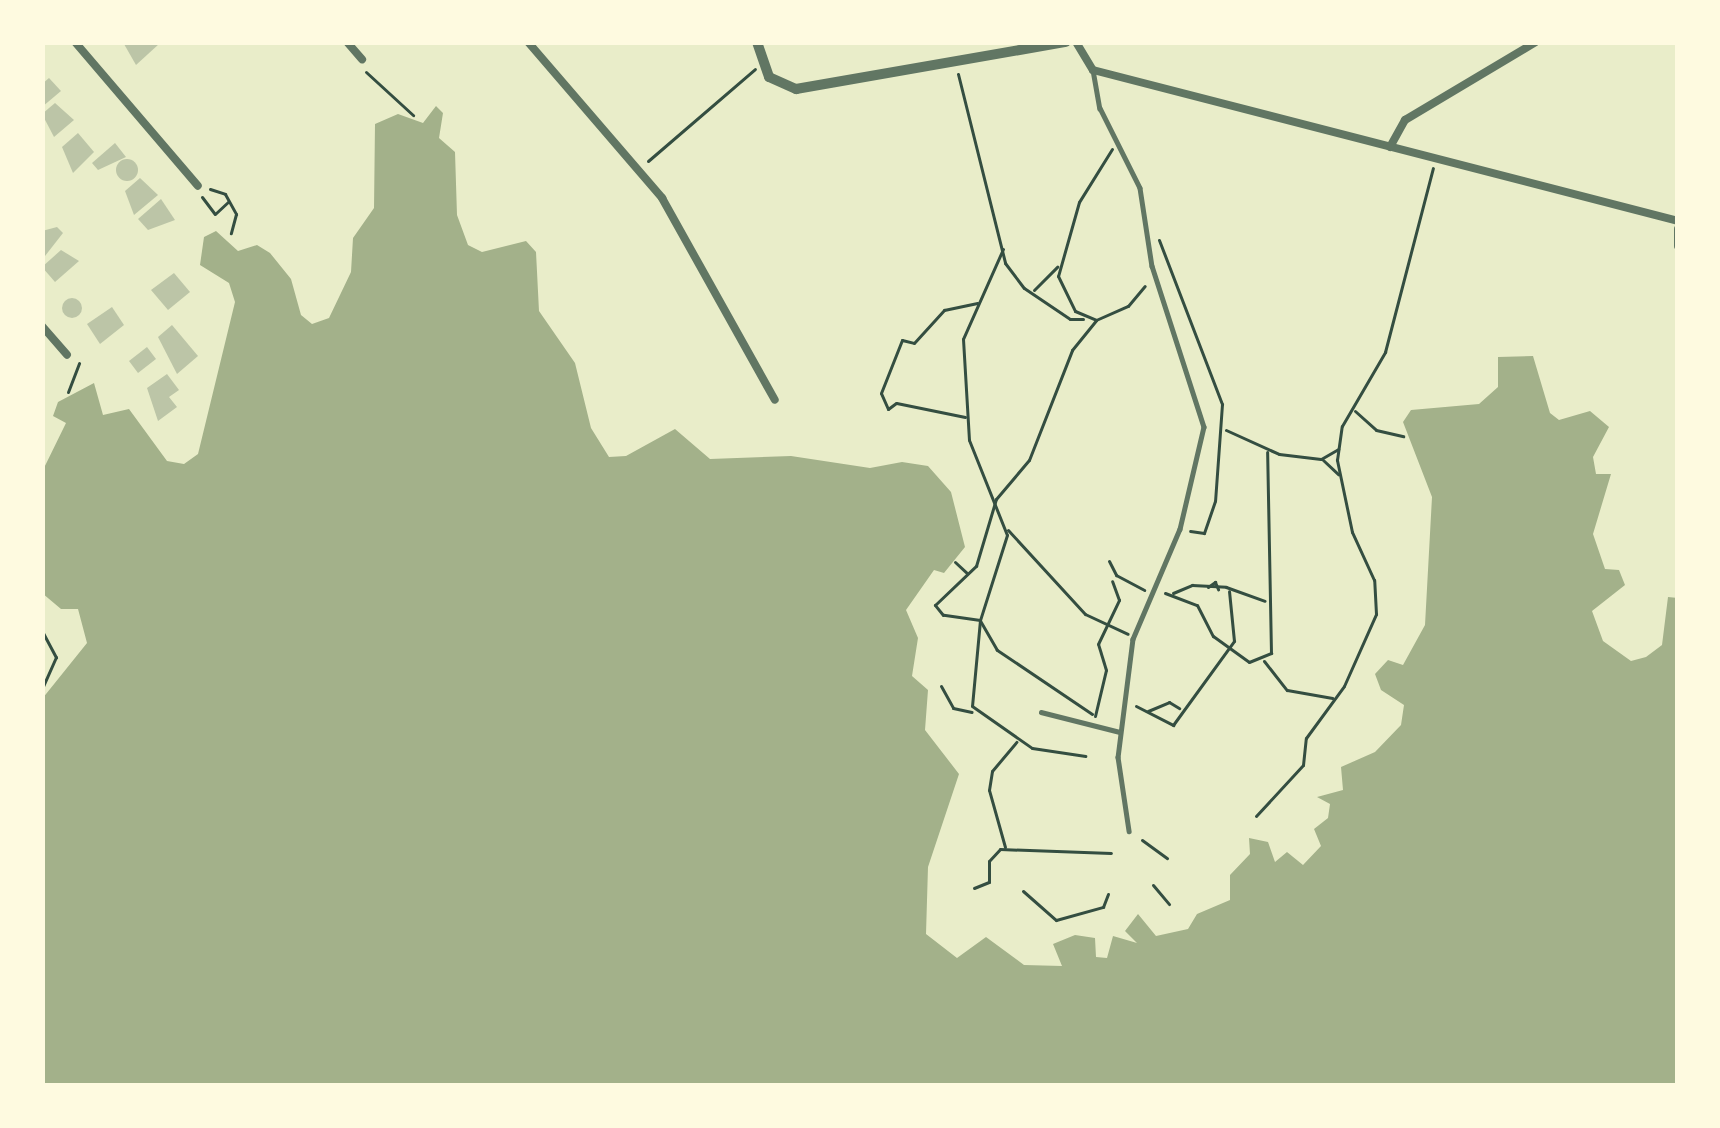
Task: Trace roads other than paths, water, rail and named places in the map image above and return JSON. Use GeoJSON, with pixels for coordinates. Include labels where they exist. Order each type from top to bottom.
{"type":"FeatureCollection","features":[{"type":"Feature","properties":{"kind":"street"},"geometry":{"type":"LineString","coordinates":[[75,42],[199,186]]}},
{"type":"Feature","properties":{"kind":"street"},"geometry":{"type":"LineString","coordinates":[[347,42],[362,59]]}},
{"type":"Feature","properties":{"kind":"street"},"geometry":{"type":"LineString","coordinates":[[528,42],[662,198],[775,400]]}},
{"type":"Feature","properties":{"kind":"street"},"geometry":{"type":"LineString","coordinates":[[757,42],[778,85],[796,89],[1066,42]]}},
{"type":"Feature","properties":{"kind":"street"},"geometry":{"type":"LineString","coordinates":[[1076,42],[1093,70],[1678,225],[1678,246]]}},
{"type":"Feature","properties":{"kind":"street"},"geometry":{"type":"LineString","coordinates":[[1390,147],[1405,120],[1536,42]]}},
{"type":"Feature","properties":{"kind":"street"},"geometry":{"type":"LineString","coordinates":[[42,326],[67,355]]}},
{"type":"Feature","properties":{"kind":"lane"},"geometry":{"type":"LineString","coordinates":[[1093,70],[1096,97],[1140,188],[1158,282],[1204,427],[1180,529],[1134,636],[1120,733],[1130,831]]}},
{"type":"Feature","properties":{"kind":"lane"},"geometry":{"type":"LineString","coordinates":[[1041,712],[1120,733]]}}]}
